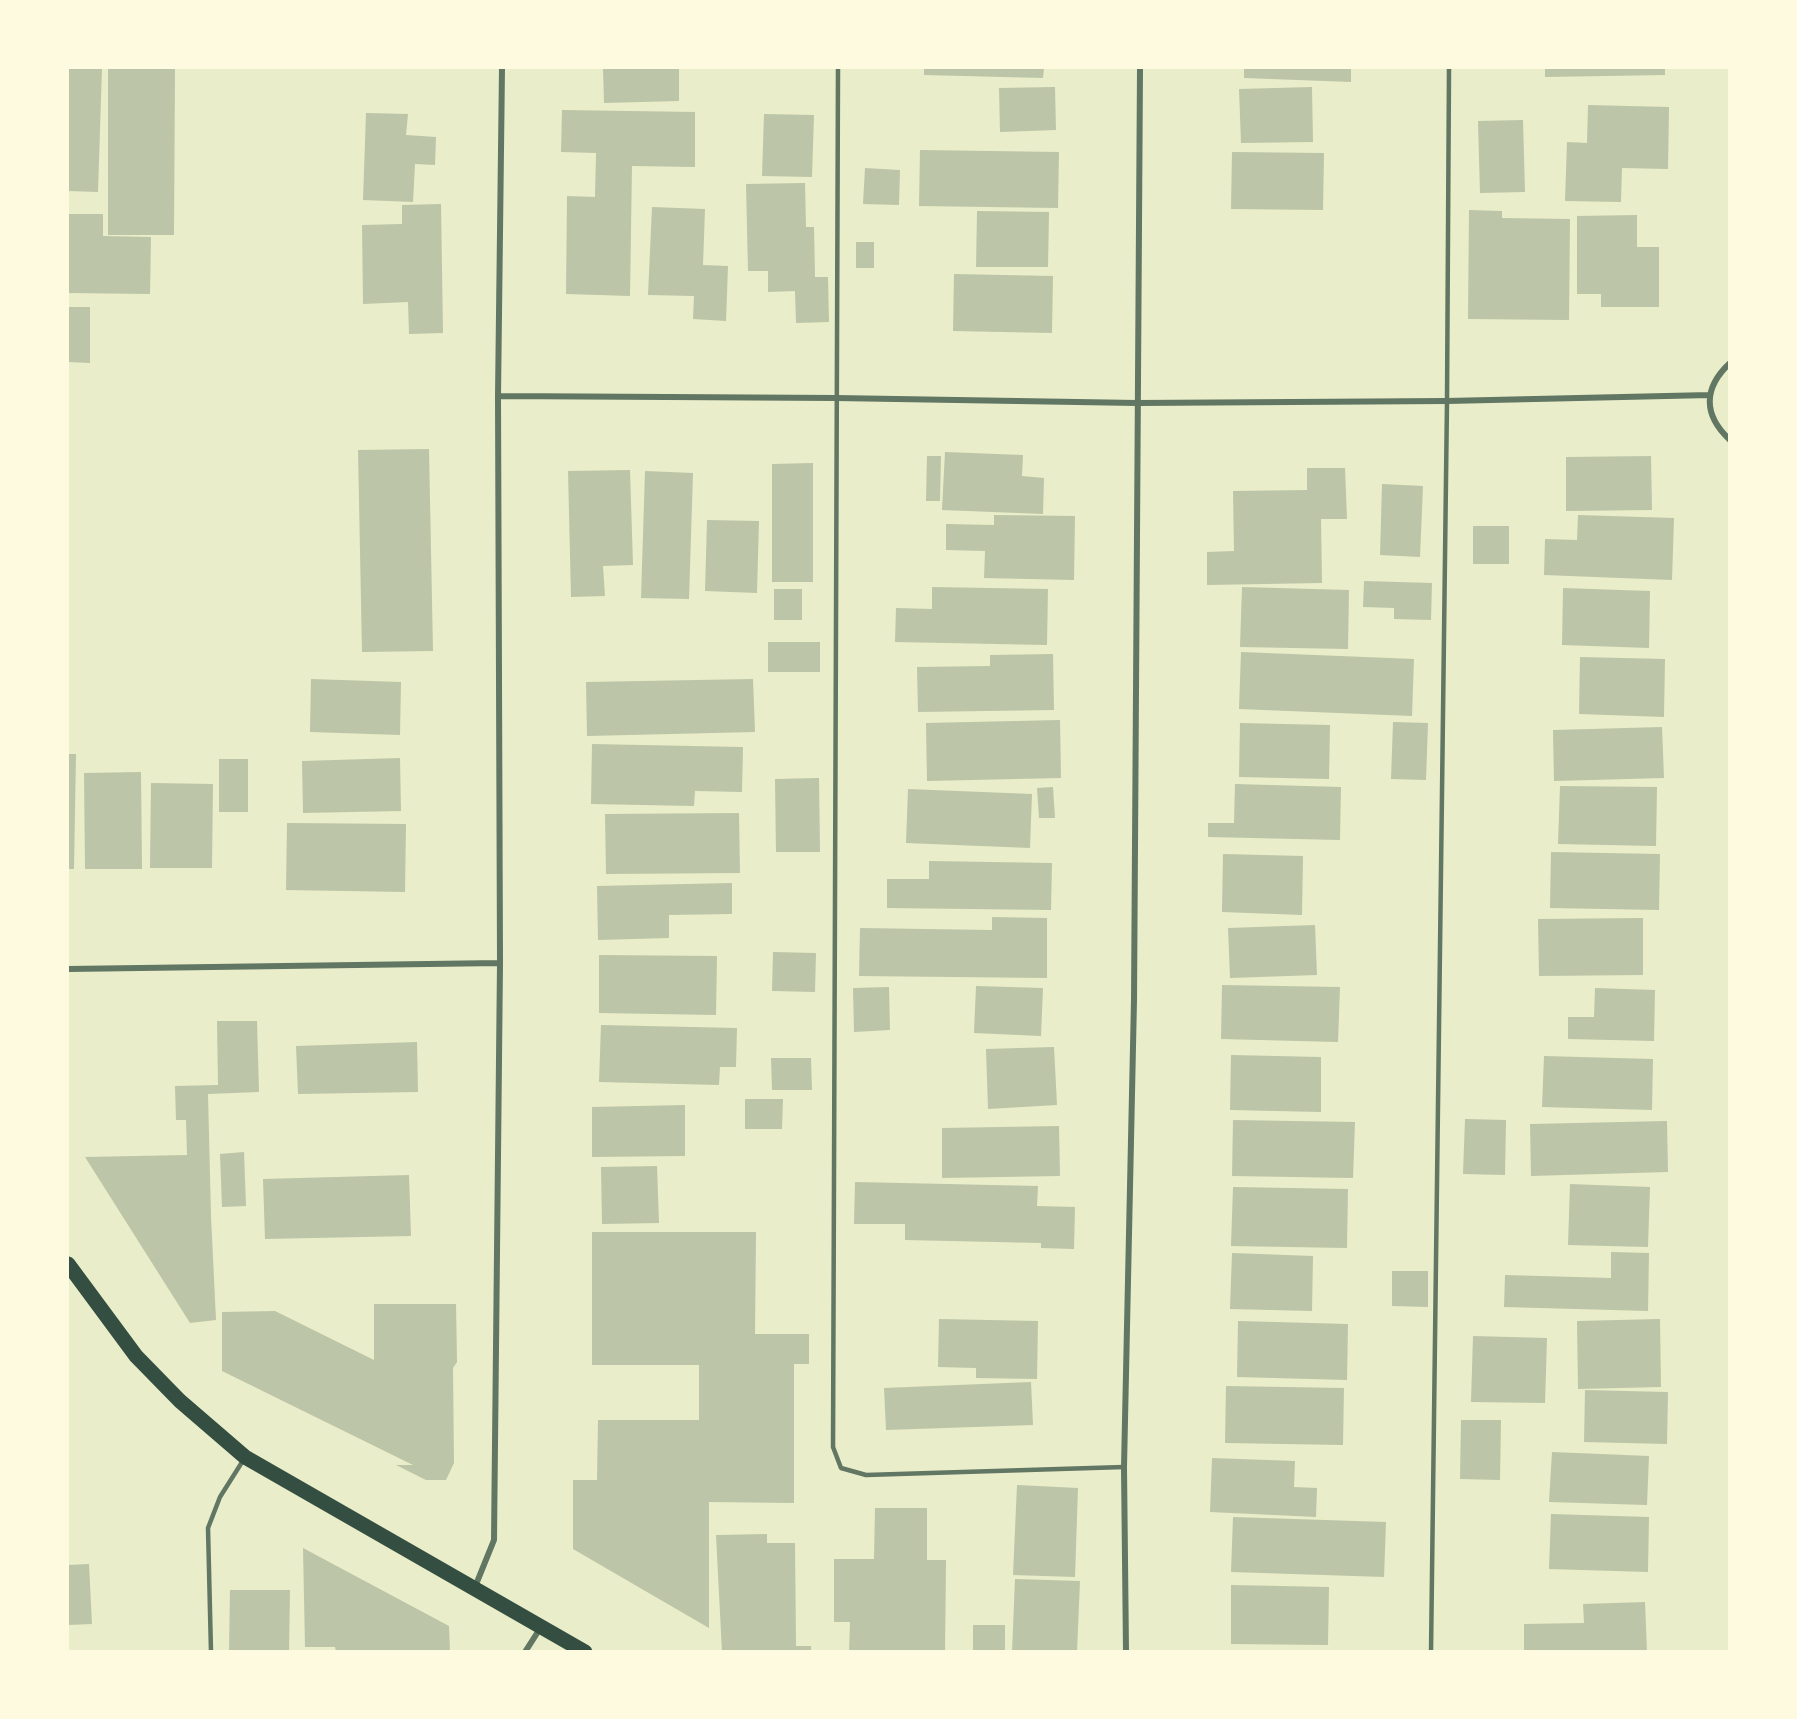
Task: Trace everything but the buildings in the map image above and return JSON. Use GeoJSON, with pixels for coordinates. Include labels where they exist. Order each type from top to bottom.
{"type":"FeatureCollection","features":[{"type":"Feature","properties":{"kind":"main road"},"geometry":{"type":"LineString","coordinates":[[68,1264],[136,1356],[180,1401],[245,1456],[585,1652]]}},
{"type":"Feature","properties":{"kind":"street"},"geometry":{"type":"LineString","coordinates":[[474,1589],[494,1540],[500,963],[498,396],[502,68]]}},
{"type":"Feature","properties":{"kind":"street"},"geometry":{"type":"LineString","coordinates":[[1126,1652],[1124,1467],[1134,1000],[1140,68]]}},
{"type":"Feature","properties":{"kind":"street"},"geometry":{"type":"LineString","coordinates":[[1730,363],[1718,374],[1709,403],[1712,419],[1730,440]]}},
{"type":"Feature","properties":{"kind":"street"},"geometry":{"type":"LineString","coordinates":[[498,396],[1137,403],[1448,401],[1710,395]]}},
{"type":"Feature","properties":{"kind":"street"},"geometry":{"type":"LineString","coordinates":[[68,969],[500,963]]}},
{"type":"Feature","properties":{"kind":"street"},"geometry":{"type":"LineString","coordinates":[[525,1652],[541,1627]]}},
{"type":"Feature","properties":{"kind":"lane"},"geometry":{"type":"LineString","coordinates":[[838,68],[833,1447],[841,1468],[866,1475],[1124,1467]]}},
{"type":"Feature","properties":{"kind":"lane"},"geometry":{"type":"LineString","coordinates":[[1431,1652],[1448,401],[1449,68]]}},
{"type":"Feature","properties":{"kind":"lane"},"geometry":{"type":"LineString","coordinates":[[211,1652],[208,1528],[220,1497],[245,1456]]}}]}
